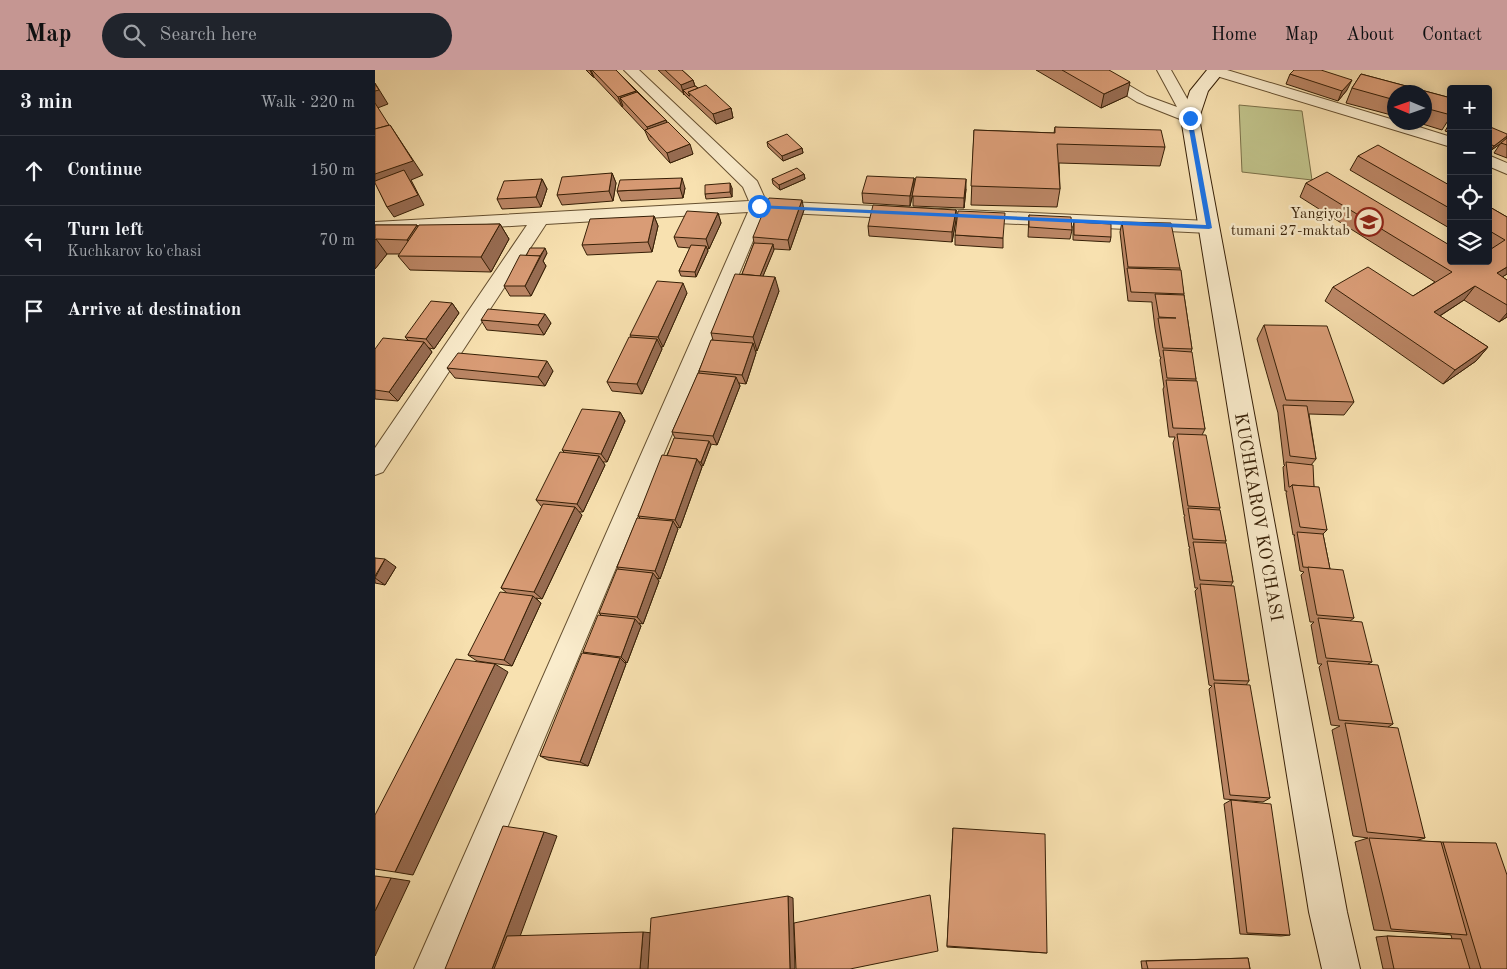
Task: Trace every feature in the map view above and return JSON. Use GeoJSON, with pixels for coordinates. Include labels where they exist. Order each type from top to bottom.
{"type":"FeatureCollection","features":[{"type":"Feature","properties":{"kind":"main road"},"geometry":{"type":"LineString","coordinates":[[1190,118],[1193,102],[1216,71]]}},
{"type":"Feature","properties":{"kind":"main road","name":"KUCHKAROV KO'CHASI"},"geometry":{"type":"LineString","coordinates":[[1190,118],[1328,912],[1341,969]]}},
{"type":"Feature","properties":{"kind":"street"},"geometry":{"type":"LineString","coordinates":[[431,969],[759,206],[751,185],[631,70]]}},
{"type":"Feature","properties":{"kind":"street"},"geometry":{"type":"LineString","coordinates":[[1093,70],[1142,100],[1190,118]]}},
{"type":"Feature","properties":{"kind":"street","name":"KUCHKAROV KO'CHASI"},"geometry":{"type":"LineString","coordinates":[[1164,70],[1190,118]]}},
{"type":"Feature","properties":{"kind":"street"},"geometry":{"type":"LineString","coordinates":[[1216,71],[1447,141]]}},
{"type":"Feature","properties":{"kind":"street"},"geometry":{"type":"LineString","coordinates":[[1492,162],[1507,169]]}},
{"type":"Feature","properties":{"kind":"street"},"geometry":{"type":"LineString","coordinates":[[375,228],[759,206],[1209,228]]}},
{"type":"Feature","properties":{"kind":"street"},"geometry":{"type":"LineString","coordinates":[[375,466],[540,219]]}},
{"type":"Feature","properties":{"kind":"green space"},"geometry":{"type":"Polygon","coordinates":[[[1239,105],[1302,111],[1312,180],[1242,172],[1239,105]]]}},
{"type":"Feature","properties":{"kind":"building"},"geometry":{"type":"Polygon","coordinates":[[[592,70],[616,70],[636,91],[618,97],[592,70]]]}},
{"type":"Feature","properties":{"kind":"building"},"geometry":{"type":"Polygon","coordinates":[[[665,70],[682,70],[693,80],[681,85],[665,70]]]}},
{"type":"Feature","properties":{"kind":"building"},"geometry":{"type":"Polygon","coordinates":[[[1062,70],[1109,70],[1130,82],[1104,94],[1062,70]]]}},
{"type":"Feature","properties":{"kind":"building"},"geometry":{"type":"Polygon","coordinates":[[[1294,70],[1321,70],[1352,80],[1342,91],[1290,74],[1294,70]]]}},
{"type":"Feature","properties":{"kind":"building"},"geometry":{"type":"Polygon","coordinates":[[[1361,74],[1402,85],[1387,85],[1387,98],[1352,88],[1361,74]]]}},
{"type":"Feature","properties":{"kind":"building"},"geometry":{"type":"Polygon","coordinates":[[[706,85],[731,108],[713,114],[688,92],[706,85]]]}},
{"type":"Feature","properties":{"kind":"building"},"geometry":{"type":"Polygon","coordinates":[[[695,86],[698,88],[688,92],[690,96],[683,90],[695,86]]]}},
{"type":"Feature","properties":{"kind":"building"},"geometry":{"type":"Polygon","coordinates":[[[637,92],[666,120],[647,127],[620,98],[637,92]]]}},
{"type":"Feature","properties":{"kind":"building"},"geometry":{"type":"Polygon","coordinates":[[[1432,93],[1447,97],[1447,114],[1432,110],[1432,93]]]}},
{"type":"Feature","properties":{"kind":"building"},"geometry":{"type":"Polygon","coordinates":[[[375,103],[389,125],[375,129],[375,103]]]}},
{"type":"Feature","properties":{"kind":"building"},"geometry":{"type":"Polygon","coordinates":[[[668,122],[690,144],[667,153],[645,130],[668,122]]]}},
{"type":"Feature","properties":{"kind":"building"},"geometry":{"type":"Polygon","coordinates":[[[390,125],[413,161],[375,174],[375,129],[390,125]]]}},
{"type":"Feature","properties":{"kind":"building"},"geometry":{"type":"Polygon","coordinates":[[[1055,127],[1161,130],[1165,147],[1057,144],[1060,189],[971,186],[974,130],[1055,133],[1055,127]]]}},
{"type":"Feature","properties":{"kind":"building"},"geometry":{"type":"Polygon","coordinates":[[[1492,128],[1507,134],[1494,146],[1492,145],[1492,128]]]}},
{"type":"Feature","properties":{"kind":"building"},"geometry":{"type":"Polygon","coordinates":[[[787,134],[802,148],[782,156],[767,142],[787,134]]]}},
{"type":"Feature","properties":{"kind":"building"},"geometry":{"type":"Polygon","coordinates":[[[1507,138],[1507,145],[1501,143],[1507,138]]]}},
{"type":"Feature","properties":{"kind":"building"},"geometry":{"type":"Polygon","coordinates":[[[1378,145],[1447,184],[1447,207],[1358,156],[1378,145]]]}},
{"type":"Feature","properties":{"kind":"building"},"geometry":{"type":"Polygon","coordinates":[[[797,168],[804,174],[779,185],[772,179],[797,168]]]}},
{"type":"Feature","properties":{"kind":"building"},"geometry":{"type":"Polygon","coordinates":[[[404,170],[418,195],[387,207],[375,181],[404,170]]]}},
{"type":"Feature","properties":{"kind":"building"},"geometry":{"type":"Polygon","coordinates":[[[1327,172],[1447,244],[1447,265],[1492,265],[1492,248],[1505,240],[1492,232],[1492,208],[1507,217],[1507,267],[1497,273],[1507,280],[1507,305],[1475,286],[1434,312],[1488,347],[1455,370],[1333,287],[1368,267],[1413,296],[1452,272],[1306,183],[1327,172]]]}},
{"type":"Feature","properties":{"kind":"building"},"geometry":{"type":"Polygon","coordinates":[[[612,173],[609,191],[557,195],[562,177],[612,173]]]}},
{"type":"Feature","properties":{"kind":"building"},"geometry":{"type":"Polygon","coordinates":[[[867,176],[914,178],[910,196],[862,193],[867,176]]]}},
{"type":"Feature","properties":{"kind":"building"},"geometry":{"type":"Polygon","coordinates":[[[916,177],[966,179],[964,198],[912,196],[916,177]]]}},
{"type":"Feature","properties":{"kind":"building"},"geometry":{"type":"Polygon","coordinates":[[[682,178],[680,188],[617,191],[620,180],[682,178]]]}},
{"type":"Feature","properties":{"kind":"building"},"geometry":{"type":"Polygon","coordinates":[[[542,179],[536,197],[497,199],[504,181],[542,179]]]}},
{"type":"Feature","properties":{"kind":"building"},"geometry":{"type":"Polygon","coordinates":[[[730,183],[730,192],[705,194],[705,185],[730,183]]]}},
{"type":"Feature","properties":{"kind":"building"},"geometry":{"type":"Polygon","coordinates":[[[769,198],[802,200],[788,240],[753,237],[769,198]]]}},
{"type":"Feature","properties":{"kind":"building"},"geometry":{"type":"Polygon","coordinates":[[[873,205],[956,210],[952,232],[868,226],[873,205]]]}},
{"type":"Feature","properties":{"kind":"building"},"geometry":{"type":"Polygon","coordinates":[[[687,211],[718,213],[706,239],[674,237],[687,211]]]}},
{"type":"Feature","properties":{"kind":"building"},"geometry":{"type":"Polygon","coordinates":[[[958,211],[1005,213],[1003,238],[955,235],[958,211]]]}},
{"type":"Feature","properties":{"kind":"building"},"geometry":{"type":"Polygon","coordinates":[[[1029,215],[1071,217],[1072,230],[1029,227],[1029,215]]]}},
{"type":"Feature","properties":{"kind":"building"},"geometry":{"type":"Polygon","coordinates":[[[654,216],[648,242],[582,245],[590,219],[654,216]]]}},
{"type":"Feature","properties":{"kind":"building"},"geometry":{"type":"Polygon","coordinates":[[[1074,222],[1111,224],[1111,237],[1074,235],[1074,222]]]}},
{"type":"Feature","properties":{"kind":"building"},"geometry":{"type":"Polygon","coordinates":[[[1122,222],[1171,223],[1180,268],[1128,267],[1122,222]]]}},
{"type":"Feature","properties":{"kind":"building"},"geometry":{"type":"Polygon","coordinates":[[[500,224],[481,257],[398,256],[419,225],[500,224]]]}},
{"type":"Feature","properties":{"kind":"building"},"geometry":{"type":"Polygon","coordinates":[[[375,225],[417,225],[407,240],[375,240],[375,225]]]}},
{"type":"Feature","properties":{"kind":"building"},"geometry":{"type":"Polygon","coordinates":[[[754,243],[773,244],[760,276],[742,274],[754,243]]]}},
{"type":"Feature","properties":{"kind":"building"},"geometry":{"type":"Polygon","coordinates":[[[691,245],[706,246],[695,272],[679,271],[691,245]]]}},
{"type":"Feature","properties":{"kind":"building"},"geometry":{"type":"Polygon","coordinates":[[[530,248],[545,248],[540,256],[526,256],[530,248]]]}},
{"type":"Feature","properties":{"kind":"building"},"geometry":{"type":"Polygon","coordinates":[[[520,255],[540,256],[525,286],[504,286],[520,255]]]}},
{"type":"Feature","properties":{"kind":"building"},"geometry":{"type":"Polygon","coordinates":[[[1127,268],[1181,270],[1184,294],[1131,292],[1127,268]]]}},
{"type":"Feature","properties":{"kind":"building"},"geometry":{"type":"Polygon","coordinates":[[[735,274],[775,277],[753,337],[711,333],[735,274]]]}},
{"type":"Feature","properties":{"kind":"building"},"geometry":{"type":"Polygon","coordinates":[[[657,281],[683,283],[658,337],[630,335],[657,281]]]}},
{"type":"Feature","properties":{"kind":"building"},"geometry":{"type":"Polygon","coordinates":[[[1155,294],[1184,295],[1192,349],[1163,348],[1158,318],[1176,318],[1159,317],[1155,294]]]}},
{"type":"Feature","properties":{"kind":"building"},"geometry":{"type":"Polygon","coordinates":[[[431,301],[452,303],[426,339],[405,337],[431,301]]]}},
{"type":"Feature","properties":{"kind":"building"},"geometry":{"type":"Polygon","coordinates":[[[488,309],[545,314],[538,325],[481,320],[488,309]]]}},
{"type":"Feature","properties":{"kind":"building"},"geometry":{"type":"Polygon","coordinates":[[[1264,325],[1327,326],[1354,402],[1286,400],[1264,325]]]}},
{"type":"Feature","properties":{"kind":"building"},"geometry":{"type":"Polygon","coordinates":[[[629,337],[657,339],[637,384],[607,382],[629,337]]]}},
{"type":"Feature","properties":{"kind":"building"},"geometry":{"type":"Polygon","coordinates":[[[383,338],[424,342],[389,392],[375,390],[375,349],[383,338]]]}},
{"type":"Feature","properties":{"kind":"building"},"geometry":{"type":"Polygon","coordinates":[[[711,340],[753,343],[742,375],[699,371],[711,340]]]}},
{"type":"Feature","properties":{"kind":"building"},"geometry":{"type":"Polygon","coordinates":[[[1163,350],[1192,352],[1196,379],[1167,378],[1163,350]]]}},
{"type":"Feature","properties":{"kind":"building"},"geometry":{"type":"Polygon","coordinates":[[[458,353],[547,361],[538,377],[447,368],[458,353]]]}},
{"type":"Feature","properties":{"kind":"building"},"geometry":{"type":"Polygon","coordinates":[[[698,373],[736,377],[713,436],[672,432],[698,373]]]}},
{"type":"Feature","properties":{"kind":"building"},"geometry":{"type":"Polygon","coordinates":[[[1166,380],[1197,381],[1205,429],[1173,428],[1166,380]]]}},
{"type":"Feature","properties":{"kind":"building"},"geometry":{"type":"Polygon","coordinates":[[[1283,405],[1307,406],[1316,459],[1290,456],[1283,405]]]}},
{"type":"Feature","properties":{"kind":"building"},"geometry":{"type":"Polygon","coordinates":[[[582,409],[620,412],[601,454],[562,450],[582,409]]]}},
{"type":"Feature","properties":{"kind":"building"},"geometry":{"type":"Polygon","coordinates":[[[1177,434],[1206,435],[1220,508],[1188,506],[1177,434]]]}},
{"type":"Feature","properties":{"kind":"building"},"geometry":{"type":"Polygon","coordinates":[[[674,438],[709,441],[701,462],[697,459],[667,456],[674,438]]]}},
{"type":"Feature","properties":{"kind":"building"},"geometry":{"type":"Polygon","coordinates":[[[560,452],[599,456],[577,504],[536,500],[560,452]]]}},
{"type":"Feature","properties":{"kind":"building"},"geometry":{"type":"Polygon","coordinates":[[[662,455],[697,459],[675,520],[638,516],[662,455]]]}},
{"type":"Feature","properties":{"kind":"building"},"geometry":{"type":"Polygon","coordinates":[[[1286,462],[1313,465],[1314,487],[1292,485],[1289,487],[1286,462]]]}},
{"type":"Feature","properties":{"kind":"building"},"geometry":{"type":"Polygon","coordinates":[[[1292,485],[1319,487],[1327,530],[1300,527],[1292,485]]]}},
{"type":"Feature","properties":{"kind":"building"},"geometry":{"type":"Polygon","coordinates":[[[543,504],[575,507],[534,592],[501,588],[543,504]]]}},
{"type":"Feature","properties":{"kind":"building"},"geometry":{"type":"Polygon","coordinates":[[[1188,508],[1220,510],[1226,541],[1193,539],[1188,508]]]}},
{"type":"Feature","properties":{"kind":"building"},"geometry":{"type":"Polygon","coordinates":[[[637,518],[673,521],[655,571],[617,567],[637,518]]]}},
{"type":"Feature","properties":{"kind":"building"},"geometry":{"type":"Polygon","coordinates":[[[1297,532],[1323,534],[1330,569],[1303,567],[1297,532]]]}},
{"type":"Feature","properties":{"kind":"building"},"geometry":{"type":"Polygon","coordinates":[[[1193,542],[1226,543],[1233,582],[1200,580],[1193,542]]]}},
{"type":"Feature","properties":{"kind":"building"},"geometry":{"type":"Polygon","coordinates":[[[375,558],[385,559],[375,576],[375,558]]]}},
{"type":"Feature","properties":{"kind":"building"},"geometry":{"type":"Polygon","coordinates":[[[1308,567],[1343,570],[1354,618],[1317,615],[1308,567]]]}},
{"type":"Feature","properties":{"kind":"building"},"geometry":{"type":"Polygon","coordinates":[[[617,569],[653,573],[637,617],[599,613],[617,569]]]}},
{"type":"Feature","properties":{"kind":"building"},"geometry":{"type":"Polygon","coordinates":[[[1200,584],[1234,586],[1249,681],[1214,680],[1200,584]]]}},
{"type":"Feature","properties":{"kind":"building"},"geometry":{"type":"Polygon","coordinates":[[[500,592],[533,596],[504,660],[468,655],[500,592]]]}},
{"type":"Feature","properties":{"kind":"building"},"geometry":{"type":"Polygon","coordinates":[[[598,615],[635,619],[621,657],[583,652],[598,615]]]}},
{"type":"Feature","properties":{"kind":"building"},"geometry":{"type":"Polygon","coordinates":[[[1318,618],[1362,622],[1372,662],[1326,658],[1318,618]]]}},
{"type":"Feature","properties":{"kind":"building"},"geometry":{"type":"Polygon","coordinates":[[[582,653],[620,658],[580,762],[540,756],[582,653]]]}},
{"type":"Feature","properties":{"kind":"building"},"geometry":{"type":"Polygon","coordinates":[[[456,659],[495,664],[395,872],[375,869],[375,815],[456,659]]]}},
{"type":"Feature","properties":{"kind":"building"},"geometry":{"type":"Polygon","coordinates":[[[1327,661],[1378,665],[1393,724],[1339,720],[1327,661]]]}},
{"type":"Feature","properties":{"kind":"building"},"geometry":{"type":"Polygon","coordinates":[[[1214,683],[1250,685],[1270,798],[1230,795],[1214,683]]]}},
{"type":"Feature","properties":{"kind":"building"},"geometry":{"type":"Polygon","coordinates":[[[1345,723],[1398,728],[1425,838],[1367,832],[1345,723]]]}},
{"type":"Feature","properties":{"kind":"building"},"geometry":{"type":"Polygon","coordinates":[[[1231,800],[1271,804],[1290,935],[1247,933],[1231,800]]]}},
{"type":"Feature","properties":{"kind":"building"},"geometry":{"type":"Polygon","coordinates":[[[503,826],[544,832],[492,969],[445,969],[503,826]]]}},
{"type":"Feature","properties":{"kind":"building"},"geometry":{"type":"Polygon","coordinates":[[[953,828],[1045,834],[1047,953],[947,946],[953,828]]]}},
{"type":"Feature","properties":{"kind":"building"},"geometry":{"type":"Polygon","coordinates":[[[1369,838],[1441,842],[1467,935],[1391,929],[1369,838]]]}},
{"type":"Feature","properties":{"kind":"building"},"geometry":{"type":"Polygon","coordinates":[[[1443,842],[1496,843],[1507,875],[1507,969],[1481,969],[1443,842]]]}},
{"type":"Feature","properties":{"kind":"building"},"geometry":{"type":"Polygon","coordinates":[[[375,876],[391,878],[375,911],[375,876]]]}},
{"type":"Feature","properties":{"kind":"building"},"geometry":{"type":"Polygon","coordinates":[[[930,895],[938,951],[850,969],[796,969],[794,923],[930,895]]]}},
{"type":"Feature","properties":{"kind":"building"},"geometry":{"type":"Polygon","coordinates":[[[788,896],[790,969],[648,969],[651,918],[788,896]]]}},
{"type":"Feature","properties":{"kind":"building"},"geometry":{"type":"Polygon","coordinates":[[[643,932],[640,969],[494,969],[507,936],[643,932]]]}},
{"type":"Feature","properties":{"kind":"building"},"geometry":{"type":"Polygon","coordinates":[[[1387,936],[1461,939],[1470,969],[1394,969],[1387,936]]]}},
{"type":"Feature","properties":{"kind":"building"},"geometry":{"type":"Polygon","coordinates":[[[1248,958],[1250,969],[1148,969],[1146,961],[1248,958]]]}},
{"type":"Feature","properties":{"kind":"place","name":"Yangiyo'l tumani 27-maktab"},"geometry":{"type":"Point","coordinates":[1369,222]}},
{"type":"Feature","properties":{"kind":"route"},"geometry":{"type":"LineString","coordinates":[[759,206],[1209,228],[1190,118]]}}]}
